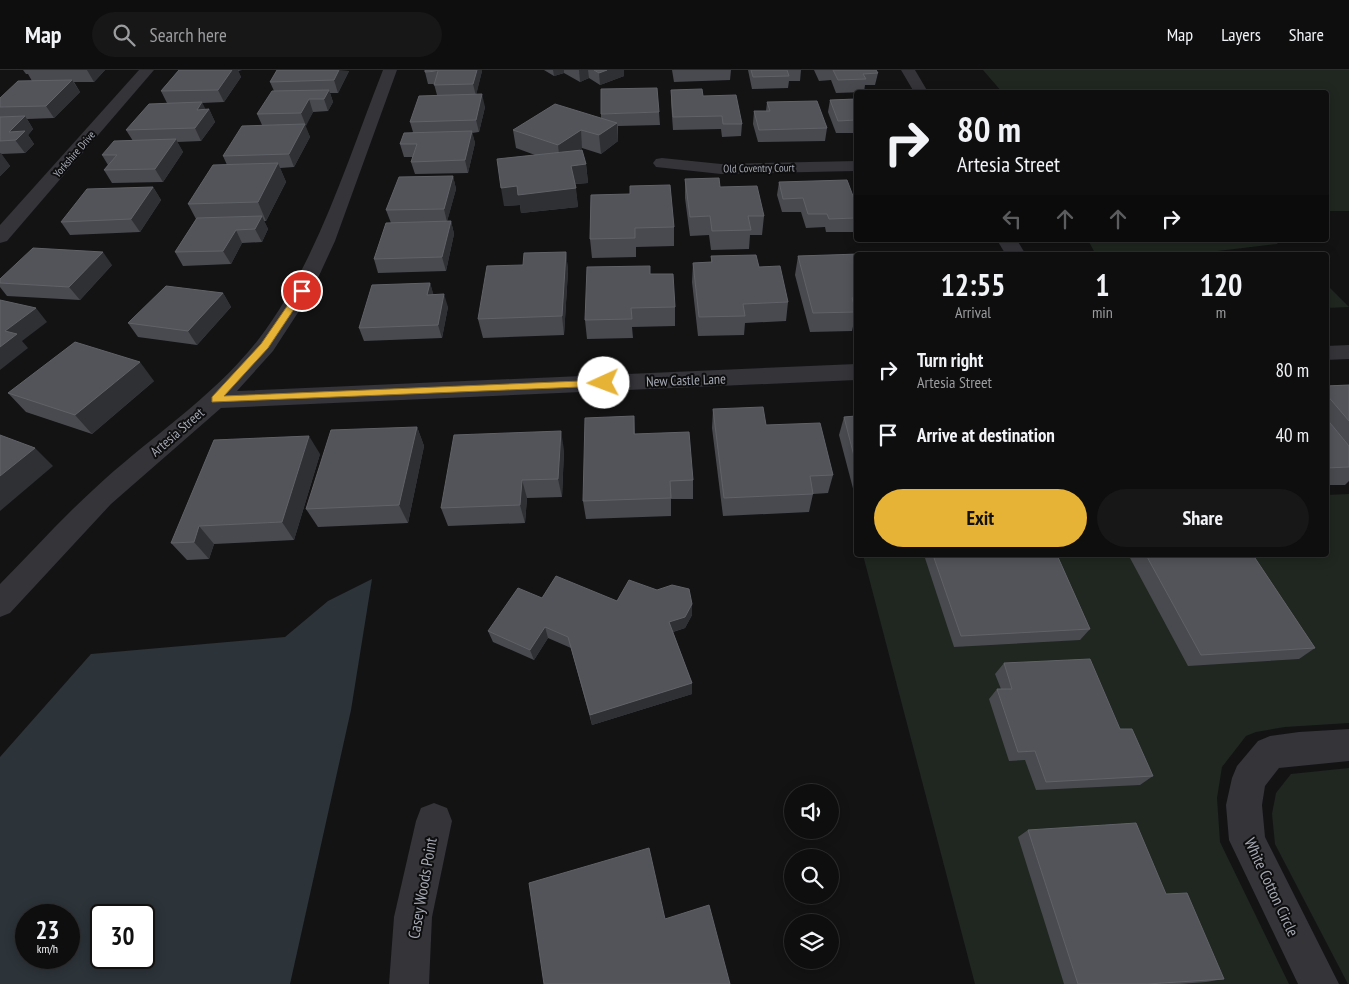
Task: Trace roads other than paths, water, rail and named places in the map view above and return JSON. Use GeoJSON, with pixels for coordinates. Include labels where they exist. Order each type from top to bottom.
{"type":"FeatureCollection","features":[{"type":"Feature","properties":{"kind":"street","name":"Yorkshire Drive"},"geometry":{"type":"LineString","coordinates":[[0,237],[148,70]]}},
{"type":"Feature","properties":{"kind":"street","name":"Artesia Street"},"geometry":{"type":"LineString","coordinates":[[0,604],[102,497],[215,400],[264,346],[302,291],[325,241],[390,70]]}},
{"type":"Feature","properties":{"kind":"street"},"geometry":{"type":"LineString","coordinates":[[908,70],[920,90]]}},
{"type":"Feature","properties":{"kind":"street","name":"Old Coventry Court"},"geometry":{"type":"LineString","coordinates":[[662,163],[720,169],[854,166]]}},
{"type":"Feature","properties":{"kind":"street"},"geometry":{"type":"LineString","coordinates":[[1329,353],[1349,352]]}},
{"type":"Feature","properties":{"kind":"street","name":"New Castle Lane"},"geometry":{"type":"LineString","coordinates":[[215,400],[854,372]]}},
{"type":"Feature","properties":{"kind":"street","name":"White Cotton Circle"},"geometry":{"type":"LineString","coordinates":[[1318,984],[1247,840],[1244,805],[1249,778],[1270,753],[1299,748],[1349,745]]}},
{"type":"Feature","properties":{"kind":"street","name":"Casey Woods Point"},"geometry":{"type":"LineString","coordinates":[[408,984],[413,917],[434,821]]}}]}
